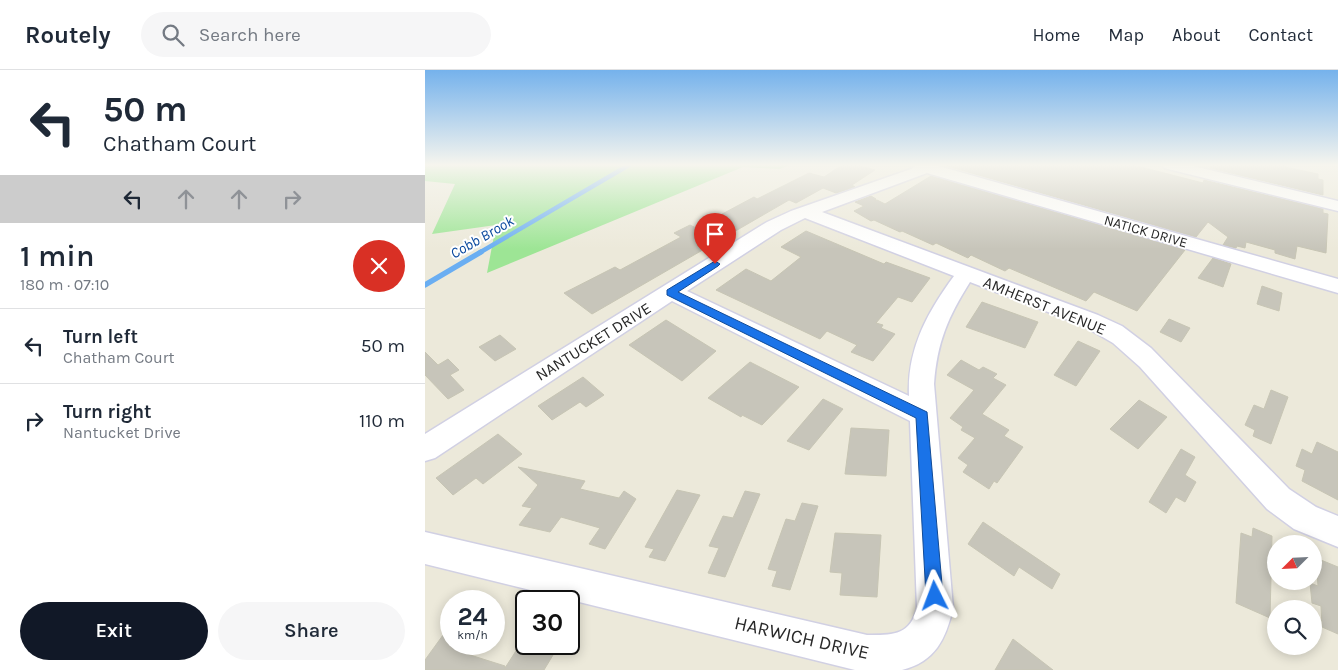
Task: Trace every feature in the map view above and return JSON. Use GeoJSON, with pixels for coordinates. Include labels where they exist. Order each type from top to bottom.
{"type":"FeatureCollection","features":[{"type":"Feature","properties":{"kind":"street","name":"NANTUCKET DRIVE"},"geometry":{"type":"LineString","coordinates":[[425,449],[774,226],[855,193]]}},
{"type":"Feature","properties":{"kind":"street","name":"NATICK DRIVE"},"geometry":{"type":"LineString","coordinates":[[1019,193],[1338,286]]}},
{"type":"Feature","properties":{"kind":"street"},"geometry":{"type":"LineString","coordinates":[[1285,193],[1338,206]]}},
{"type":"Feature","properties":{"kind":"street","name":"AMHERST AVENUE"},"geometry":{"type":"LineString","coordinates":[[805,212],[1095,322],[1122,337],[1149,361],[1278,499],[1305,518],[1338,532]]}},
{"type":"Feature","properties":{"kind":"street","name":"HARWICH DRIVE"},"geometry":{"type":"LineString","coordinates":[[425,548],[867,654],[890,655],[901,653],[914,645],[925,634],[933,618],[935,608],[922,415],[921,377],[925,345],[933,322],[966,273]]}},
{"type":"Feature","properties":{"kind":"street"},"geometry":{"type":"LineString","coordinates":[[671,292],[922,415]]}},
{"type":"Feature","properties":{"kind":"green space"},"geometry":{"type":"Polygon","coordinates":[[[451,193],[680,193],[487,273],[496,225],[432,234],[451,193]]]}},
{"type":"Feature","properties":{"kind":"building"},"geometry":{"type":"Polygon","coordinates":[[[769,193],[814,193],[796,203],[789,200],[592,314],[564,293],[615,267],[620,270],[681,237],[674,233],[690,225],[696,228],[754,197],[757,199],[769,193]]]}},
{"type":"Feature","properties":{"kind":"building"},"geometry":{"type":"Polygon","coordinates":[[[903,193],[989,193],[1185,250],[1137,311],[1094,292],[1086,301],[1009,268],[1005,271],[971,255],[968,258],[936,243],[933,245],[874,220],[871,221],[854,211],[864,206],[855,202],[871,196],[876,199],[875,201],[877,200],[885,204],[903,193]]]}},
{"type":"Feature","properties":{"kind":"building"},"geometry":{"type":"Polygon","coordinates":[[[1042,193],[1257,193],[1323,209],[1323,213],[1328,214],[1326,253],[1297,246],[1295,259],[1275,253],[1275,250],[1246,242],[1245,248],[1223,245],[1228,237],[1208,222],[1196,237],[1042,193]]]}},
{"type":"Feature","properties":{"kind":"building"},"geometry":{"type":"Polygon","coordinates":[[[806,231],[884,264],[886,262],[930,278],[912,302],[898,297],[876,323],[883,325],[881,328],[895,334],[873,361],[851,352],[857,345],[827,331],[820,339],[716,290],[746,269],[771,281],[801,257],[781,247],[806,231]]]}},
{"type":"Feature","properties":{"kind":"building"},"geometry":{"type":"Polygon","coordinates":[[[1213,258],[1231,264],[1223,287],[1198,278],[1213,258]]]}},
{"type":"Feature","properties":{"kind":"building"},"geometry":{"type":"Polygon","coordinates":[[[1262,286],[1282,293],[1279,311],[1257,304],[1262,286]]]}},
{"type":"Feature","properties":{"kind":"building"},"geometry":{"type":"Polygon","coordinates":[[[982,302],[1038,322],[1025,348],[966,327],[982,302]]]}},
{"type":"Feature","properties":{"kind":"building"},"geometry":{"type":"Polygon","coordinates":[[[1169,319],[1190,328],[1181,342],[1160,332],[1169,319]]]}},
{"type":"Feature","properties":{"kind":"building"},"geometry":{"type":"Polygon","coordinates":[[[666,320],[716,351],[682,381],[629,345],[666,320]]]}},
{"type":"Feature","properties":{"kind":"building"},"geometry":{"type":"Polygon","coordinates":[[[500,335],[516,349],[495,361],[479,347],[500,335]]]}},
{"type":"Feature","properties":{"kind":"building"},"geometry":{"type":"Polygon","coordinates":[[[1078,341],[1100,351],[1076,386],[1054,375],[1078,341]]]}},
{"type":"Feature","properties":{"kind":"building"},"geometry":{"type":"Polygon","coordinates":[[[425,352],[438,365],[448,359],[459,370],[450,375],[464,390],[448,399],[425,375],[425,352]]]}},
{"type":"Feature","properties":{"kind":"building"},"geometry":{"type":"Polygon","coordinates":[[[961,360],[979,370],[983,367],[997,374],[993,378],[1006,385],[982,414],[1009,430],[1004,436],[1023,447],[997,483],[994,481],[989,489],[963,472],[968,465],[958,458],[975,438],[961,430],[963,427],[950,418],[974,390],[947,375],[961,360]]]}},
{"type":"Feature","properties":{"kind":"building"},"geometry":{"type":"Polygon","coordinates":[[[750,362],[799,387],[762,425],[742,415],[741,417],[708,398],[750,362]]]}},
{"type":"Feature","properties":{"kind":"building"},"geometry":{"type":"Polygon","coordinates":[[[583,377],[604,395],[586,407],[580,402],[552,420],[538,406],[583,377]]]}},
{"type":"Feature","properties":{"kind":"building"},"geometry":{"type":"Polygon","coordinates":[[[1271,390],[1288,397],[1271,444],[1253,436],[1255,430],[1245,425],[1254,405],[1264,409],[1271,390]]]}},
{"type":"Feature","properties":{"kind":"building"},"geometry":{"type":"Polygon","coordinates":[[[823,399],[843,409],[809,450],[787,441],[823,399]]]}},
{"type":"Feature","properties":{"kind":"building"},"geometry":{"type":"Polygon","coordinates":[[[1139,400],[1167,417],[1138,449],[1110,429],[1139,400]]]}},
{"type":"Feature","properties":{"kind":"building"},"geometry":{"type":"Polygon","coordinates":[[[851,428],[889,430],[886,476],[845,474],[851,428]]]}},
{"type":"Feature","properties":{"kind":"building"},"geometry":{"type":"Polygon","coordinates":[[[498,434],[522,454],[483,484],[476,478],[453,495],[436,478],[498,434]]]}},
{"type":"Feature","properties":{"kind":"building"},"geometry":{"type":"Polygon","coordinates":[[[1317,442],[1338,452],[1338,500],[1302,481],[1305,470],[1296,466],[1302,449],[1312,454],[1317,442]]]}},
{"type":"Feature","properties":{"kind":"building"},"geometry":{"type":"Polygon","coordinates":[[[1181,449],[1195,457],[1185,475],[1196,482],[1185,502],[1176,497],[1166,513],[1149,502],[1181,449]]]}},
{"type":"Feature","properties":{"kind":"building"},"geometry":{"type":"Polygon","coordinates":[[[518,467],[585,481],[580,489],[619,498],[624,491],[636,499],[605,549],[589,544],[600,528],[561,517],[550,532],[519,525],[532,508],[522,506],[538,485],[518,467]]]}},
{"type":"Feature","properties":{"kind":"building"},"geometry":{"type":"Polygon","coordinates":[[[677,490],[700,495],[665,561],[649,557],[654,549],[645,547],[677,490]]]}},
{"type":"Feature","properties":{"kind":"building"},"geometry":{"type":"Polygon","coordinates":[[[745,491],[760,494],[725,577],[708,573],[719,548],[709,546],[723,516],[733,518],[745,491]]]}},
{"type":"Feature","properties":{"kind":"building"},"geometry":{"type":"Polygon","coordinates":[[[802,503],[818,506],[790,590],[772,586],[777,571],[768,569],[786,519],[795,521],[802,503]]]}},
{"type":"Feature","properties":{"kind":"building"},"geometry":{"type":"Polygon","coordinates":[[[983,522],[1060,574],[1052,589],[1019,567],[1014,576],[968,544],[983,522]]]}},
{"type":"Feature","properties":{"kind":"building"},"geometry":{"type":"Polygon","coordinates":[[[1253,528],[1270,535],[1267,535],[1267,590],[1271,590],[1270,600],[1267,600],[1267,617],[1236,603],[1241,533],[1252,537],[1253,528]]]}},
{"type":"Feature","properties":{"kind":"building"},"geometry":{"type":"Polygon","coordinates":[[[835,533],[881,535],[877,597],[840,595],[842,573],[830,572],[835,533]]]}},
{"type":"Feature","properties":{"kind":"building"},"geometry":{"type":"Polygon","coordinates":[[[1323,561],[1338,567],[1338,634],[1322,627],[1322,600],[1312,600],[1311,590],[1323,590],[1323,561]]]}},
{"type":"Feature","properties":{"kind":"building"},"geometry":{"type":"Polygon","coordinates":[[[440,639],[440,655],[470,655],[505,666],[505,668],[515,652],[515,655],[553,655],[544,670],[425,670],[425,660],[440,639]]]}},
{"type":"Feature","properties":{"kind":"building"},"geometry":{"type":"Polygon","coordinates":[[[1013,639],[1053,670],[995,670],[1013,639]]]}},
{"type":"Feature","properties":{"kind":"waterway","name":"Cobb Brook"},"geometry":{"type":"LineString","coordinates":[[479,253],[581,193]]}},
{"type":"Feature","properties":{"kind":"waterway","name":"Cobb Brook"},"geometry":{"type":"LineString","coordinates":[[425,285],[481,252]]}},
{"type":"Feature","properties":{"kind":"route"},"geometry":{"type":"LineString","coordinates":[[715,264],[671,292],[922,415],[935,596]]}}]}
